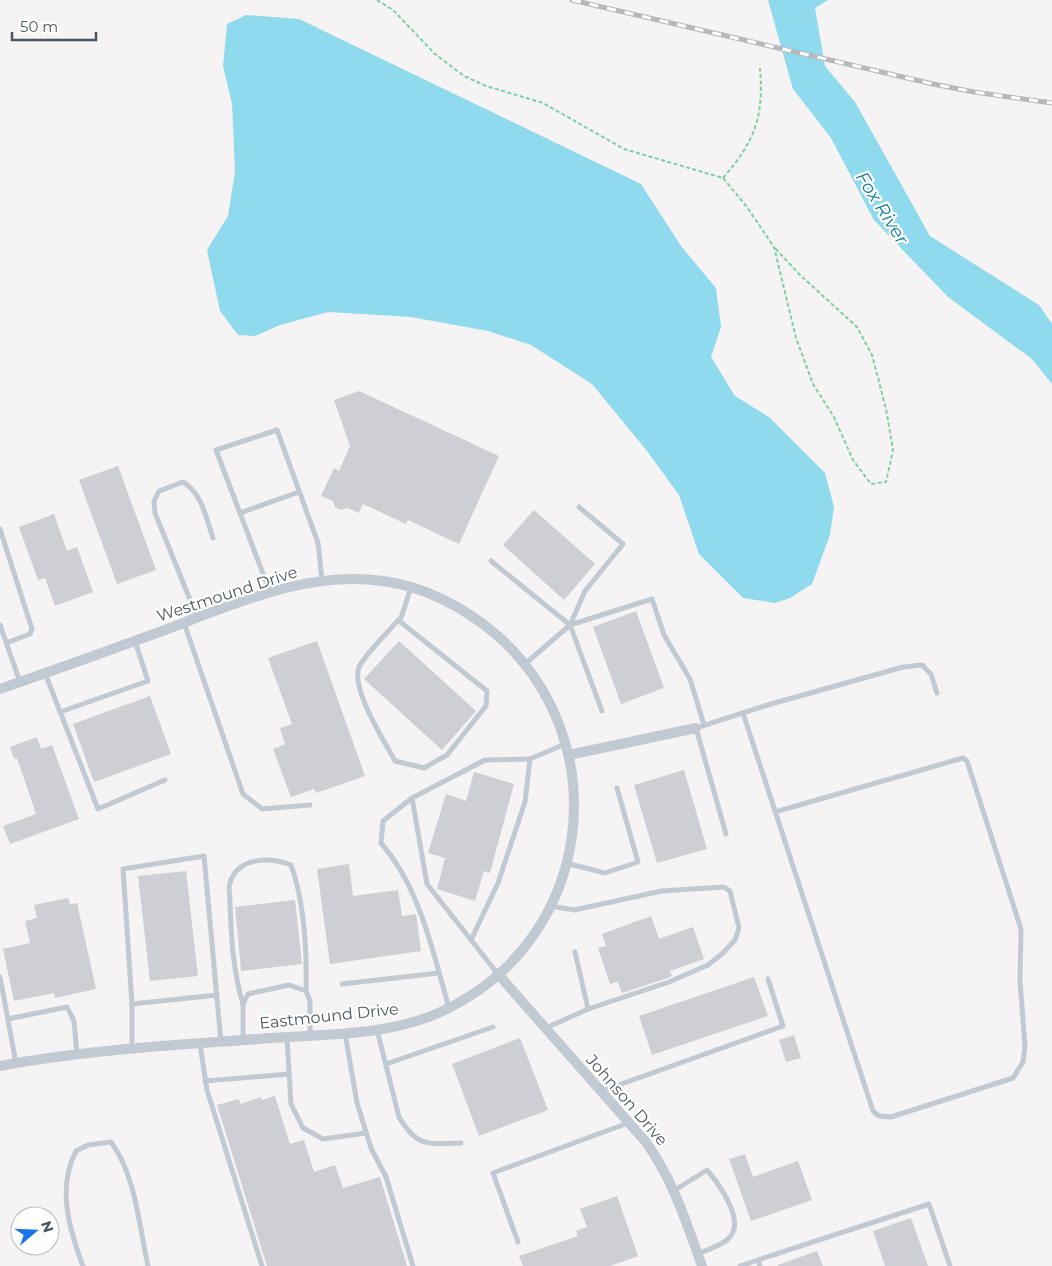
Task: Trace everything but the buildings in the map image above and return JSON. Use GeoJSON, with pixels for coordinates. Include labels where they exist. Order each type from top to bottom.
{"type":"FeatureCollection","features":[{"type":"Feature","properties":{"kind":"street","name":"Westmound Drive"},"geometry":{"type":"LineString","coordinates":[[0,689],[270,592],[322,580],[364,579],[411,587],[432,594],[469,613],[503,641],[525,664],[551,703],[569,755]]}},
{"type":"Feature","properties":{"kind":"street"},"geometry":{"type":"LineString","coordinates":[[569,755],[700,727]]}},
{"type":"Feature","properties":{"kind":"street","name":"Eastmound Drive"},"geometry":{"type":"LineString","coordinates":[[0,1066],[77,1055],[377,1029],[408,1023],[449,1008],[497,974],[535,933],[550,906],[566,863],[575,808],[573,774],[569,755]]}},
{"type":"Feature","properties":{"kind":"street","name":"Johnson Drive"},"geometry":{"type":"LineString","coordinates":[[497,974],[629,1123],[659,1160],[675,1190],[702,1266]]}},
{"type":"Feature","properties":{"kind":"lane"},"geometry":{"type":"LineString","coordinates":[[270,592],[216,450],[277,430],[318,543],[322,580]]}},
{"type":"Feature","properties":{"kind":"lane"},"geometry":{"type":"LineString","coordinates":[[197,618],[155,513],[154,501],[159,491],[183,482],[192,487],[198,496],[213,538]]}},
{"type":"Feature","properties":{"kind":"lane"},"geometry":{"type":"LineString","coordinates":[[240,513],[299,492]]}},
{"type":"Feature","properties":{"kind":"lane"},"geometry":{"type":"LineString","coordinates":[[570,625],[585,591],[624,544],[579,507]]}},
{"type":"Feature","properties":{"kind":"lane"},"geometry":{"type":"LineString","coordinates":[[0,529],[32,630],[30,634],[6,643]]}},
{"type":"Feature","properties":{"kind":"lane"},"geometry":{"type":"LineString","coordinates":[[491,561],[570,625],[602,711]]}},
{"type":"Feature","properties":{"kind":"lane"},"geometry":{"type":"LineString","coordinates":[[398,620],[487,691],[486,706],[447,755],[424,768],[395,761],[362,697],[358,680],[359,666],[398,620],[411,587]]}},
{"type":"Feature","properties":{"kind":"lane"},"geometry":{"type":"LineString","coordinates":[[525,664],[570,625],[652,599],[664,635],[690,679],[726,834]]}},
{"type":"Feature","properties":{"kind":"lane"},"geometry":{"type":"LineString","coordinates":[[183,623],[243,794],[262,809],[310,805]]}},
{"type":"Feature","properties":{"kind":"lane"},"geometry":{"type":"LineString","coordinates":[[0,626],[20,682]]}},
{"type":"Feature","properties":{"kind":"lane"},"geometry":{"type":"LineString","coordinates":[[60,712],[148,681],[135,640]]}},
{"type":"Feature","properties":{"kind":"lane"},"geometry":{"type":"LineString","coordinates":[[700,727],[904,667],[922,665],[931,674],[937,693]]}},
{"type":"Feature","properties":{"kind":"lane"},"geometry":{"type":"LineString","coordinates":[[45,673],[98,809],[165,780]]}},
{"type":"Feature","properties":{"kind":"lane"},"geometry":{"type":"LineString","coordinates":[[743,713],[775,812],[873,1111],[879,1116],[891,1117],[1013,1078],[1023,1062],[1025,1047],[1020,980],[1020,929],[967,761],[963,758],[775,812]]}},
{"type":"Feature","properties":{"kind":"lane"},"geometry":{"type":"LineString","coordinates":[[449,1008],[423,917],[392,856],[381,843],[383,821],[412,798],[485,760],[530,759],[566,744]]}},
{"type":"Feature","properties":{"kind":"lane"},"geometry":{"type":"LineString","coordinates":[[471,940],[501,874],[525,802],[530,759]]}},
{"type":"Feature","properties":{"kind":"lane"},"geometry":{"type":"LineString","coordinates":[[566,863],[605,873],[638,862],[617,788]]}},
{"type":"Feature","properties":{"kind":"lane"},"geometry":{"type":"LineString","coordinates":[[412,798],[428,884],[497,974]]}},
{"type":"Feature","properties":{"kind":"lane"},"geometry":{"type":"LineString","coordinates":[[132,1050],[132,1004],[123,869],[204,856],[221,1042]]}},
{"type":"Feature","properties":{"kind":"lane"},"geometry":{"type":"LineString","coordinates":[[243,1040],[243,1004],[238,988],[230,932],[230,883],[238,869],[248,862],[276,859],[291,865],[299,886],[307,961],[306,991],[310,1001],[310,1035]]}},
{"type":"Feature","properties":{"kind":"lane"},"geometry":{"type":"LineString","coordinates":[[545,1028],[588,1009],[669,982],[708,964],[723,953],[735,940],[739,928],[730,891],[724,887],[662,891],[574,910],[550,906]]}},
{"type":"Feature","properties":{"kind":"lane"},"geometry":{"type":"LineString","coordinates":[[575,952],[588,1009]]}},
{"type":"Feature","properties":{"kind":"lane"},"geometry":{"type":"LineString","coordinates":[[342,984],[439,973]]}},
{"type":"Feature","properties":{"kind":"lane"},"geometry":{"type":"LineString","coordinates":[[0,977],[16,1063]]}},
{"type":"Feature","properties":{"kind":"lane"},"geometry":{"type":"LineString","coordinates":[[601,1092],[783,1026],[768,979]]}},
{"type":"Feature","properties":{"kind":"lane"},"geometry":{"type":"LineString","coordinates":[[243,1004],[248,994],[281,986],[289,985],[306,991]]}},
{"type":"Feature","properties":{"kind":"lane"},"geometry":{"type":"LineString","coordinates":[[132,1004],[217,995]]}},
{"type":"Feature","properties":{"kind":"lane"},"geometry":{"type":"LineString","coordinates":[[8,1019],[67,1007],[74,1021],[77,1055]]}},
{"type":"Feature","properties":{"kind":"lane"},"geometry":{"type":"LineString","coordinates":[[386,1064],[493,1027]]}},
{"type":"Feature","properties":{"kind":"lane"},"geometry":{"type":"LineString","coordinates":[[377,1029],[399,1117],[407,1130],[426,1144],[461,1143]]}},
{"type":"Feature","properties":{"kind":"lane"},"geometry":{"type":"LineString","coordinates":[[345,1033],[357,1103],[366,1134],[386,1177],[414,1266]]}},
{"type":"Feature","properties":{"kind":"lane"},"geometry":{"type":"LineString","coordinates":[[287,1037],[291,1104],[303,1128],[323,1139],[366,1134]]}},
{"type":"Feature","properties":{"kind":"lane"},"geometry":{"type":"LineString","coordinates":[[200,1044],[205,1081],[262,1266]]}},
{"type":"Feature","properties":{"kind":"lane"},"geometry":{"type":"LineString","coordinates":[[205,1081],[289,1074]]}},
{"type":"Feature","properties":{"kind":"lane"},"geometry":{"type":"LineString","coordinates":[[518,1242],[493,1173],[629,1123]]}},
{"type":"Feature","properties":{"kind":"lane"},"geometry":{"type":"LineString","coordinates":[[83,1266],[68,1220],[66,1182],[68,1165],[76,1150],[88,1145],[111,1142],[121,1156],[131,1185],[148,1266]]}},
{"type":"Feature","properties":{"kind":"lane"},"geometry":{"type":"LineString","coordinates":[[675,1190],[707,1170],[723,1190],[735,1220],[733,1234],[728,1240],[698,1254]]}},
{"type":"Feature","properties":{"kind":"lane"},"geometry":{"type":"LineString","coordinates":[[740,1266],[759,1263],[929,1204],[950,1266]]}},
{"type":"Feature","properties":{"kind":"path"},"geometry":{"type":"LineString","coordinates":[[377,0],[393,10],[435,54],[464,76],[486,86],[543,103],[624,149],[723,178],[747,207],[774,247],[799,274],[857,327],[872,355],[886,409],[893,450],[886,482],[871,484],[853,460],[834,417],[813,384],[796,338],[774,247]]}},
{"type":"Feature","properties":{"kind":"path"},"geometry":{"type":"LineString","coordinates":[[723,178],[740,160],[752,140],[758,123],[763,96],[760,68]]}},
{"type":"Feature","properties":{"kind":"water","name":"Fox River"},"geometry":{"type":"Polygon","coordinates":[[[768,0],[828,0],[815,8],[825,66],[855,102],[930,236],[1039,305],[1052,324],[1052,384],[1032,359],[948,297],[874,220],[831,138],[793,89],[768,0]]]}},
{"type":"Feature","properties":{"kind":"water"},"geometry":{"type":"Polygon","coordinates":[[[246,15],[299,19],[641,184],[681,246],[716,288],[721,327],[711,357],[735,396],[769,417],[825,473],[834,507],[830,535],[812,584],[790,598],[775,603],[743,598],[699,554],[679,495],[647,451],[592,384],[531,345],[488,331],[411,317],[328,312],[280,325],[255,336],[238,335],[220,311],[207,250],[228,216],[235,171],[232,104],[223,66],[227,24],[246,15]]]}},
{"type":"Feature","properties":{"kind":"railway"},"geometry":{"type":"LineString","coordinates":[[572,0],[933,84],[1052,103]]}}]}
